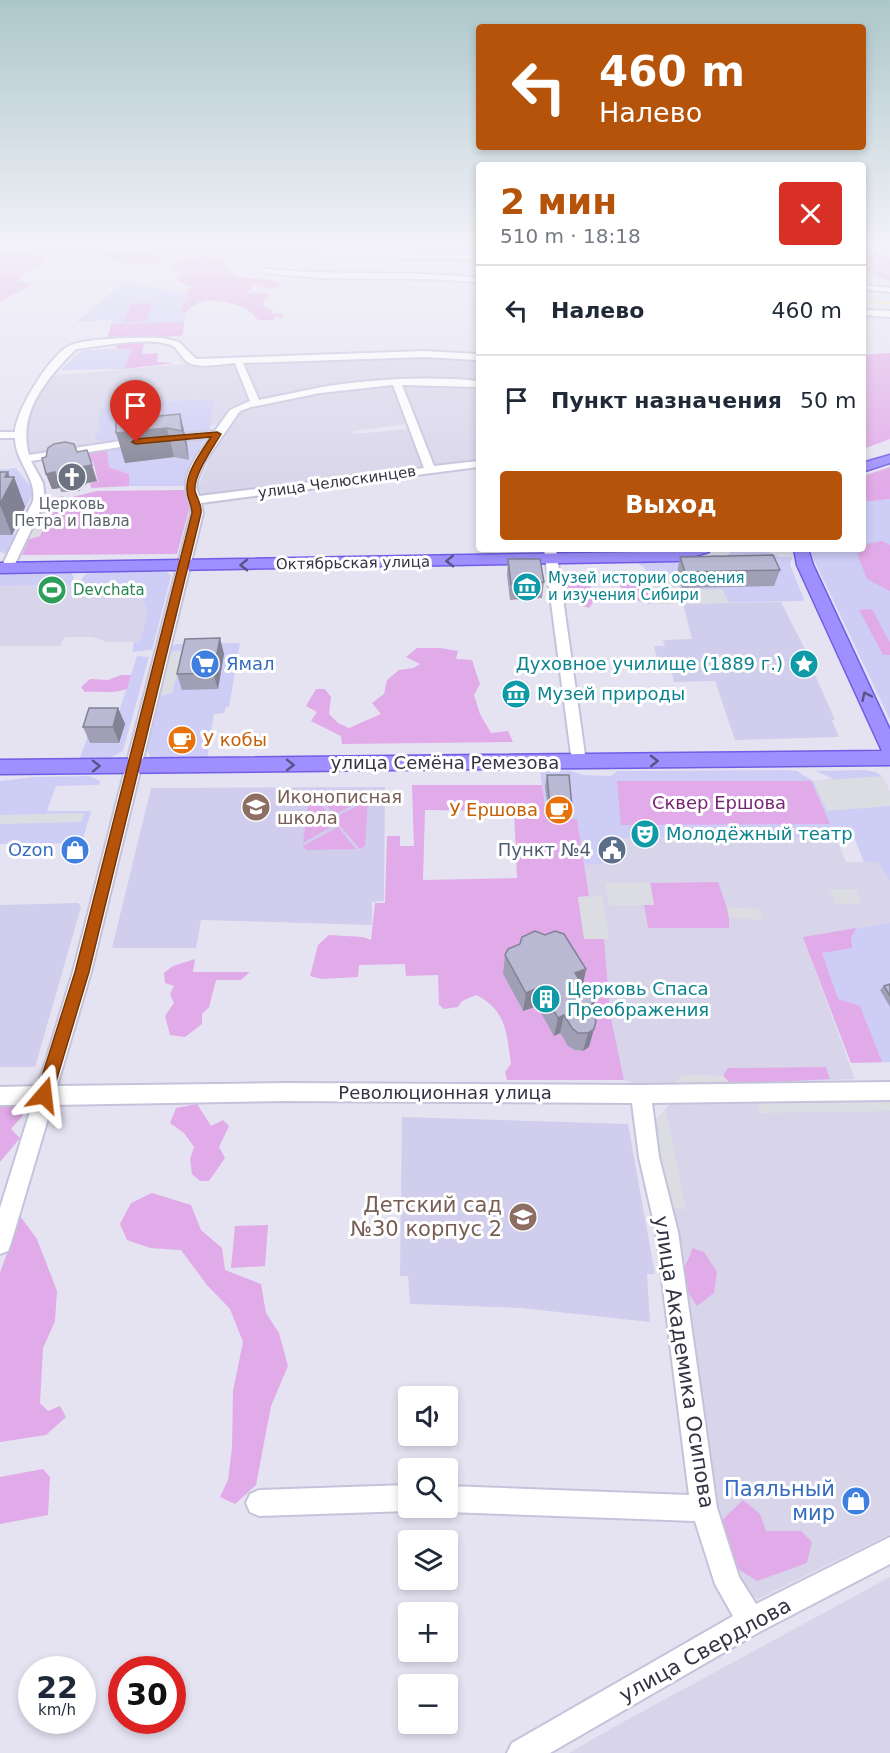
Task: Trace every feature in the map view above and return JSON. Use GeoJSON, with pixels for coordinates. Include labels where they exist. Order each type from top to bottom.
{"type":"FeatureCollection","features":[{"type":"Feature","properties":{"kind":"main road"},"geometry":{"type":"LineString","coordinates":[[866,467],[890,459]]}},
{"type":"Feature","properties":{"kind":"main road","name":"Октябрьская улица"},"geometry":{"type":"LineString","coordinates":[[4,568],[184,566],[551,554],[678,556],[693,552]]}},
{"type":"Feature","properties":{"kind":"main road"},"geometry":{"type":"LineString","coordinates":[[799,553],[890,750]]}},
{"type":"Feature","properties":{"kind":"main road","name":"улица Семёна Ремезова"},"geometry":{"type":"LineString","coordinates":[[0,767],[890,758]]}},
{"type":"Feature","properties":{"kind":"street"},"geometry":{"type":"LineString","coordinates":[[4,568],[39,501],[41,490],[21,449],[20,435],[24,417],[43,379],[73,347],[161,340],[177,345],[190,361],[424,354],[476,357]]}},
{"type":"Feature","properties":{"kind":"street"},"geometry":{"type":"LineString","coordinates":[[238,360],[245,382],[256,404]]}},
{"type":"Feature","properties":{"kind":"street"},"geometry":{"type":"LineString","coordinates":[[396,382],[430,469]]}},
{"type":"Feature","properties":{"kind":"street"},"geometry":{"type":"LineString","coordinates":[[0,1243],[82,972],[197,513],[191,491],[192,481],[199,464],[217,434],[235,411],[256,404],[340,387],[396,382],[476,384]]}},
{"type":"Feature","properties":{"kind":"street"},"geometry":{"type":"LineString","coordinates":[[25,459],[105,445],[217,434]]}},
{"type":"Feature","properties":{"kind":"street"},"geometry":{"type":"LineString","coordinates":[[0,435],[20,435]]}},
{"type":"Feature","properties":{"kind":"street","name":"улица Челюскинцев"},"geometry":{"type":"LineString","coordinates":[[195,500],[476,464]]}},
{"type":"Feature","properties":{"kind":"street"},"geometry":{"type":"LineString","coordinates":[[551,554],[579,762]]}},
{"type":"Feature","properties":{"kind":"street","name":"Революционная улица"},"geometry":{"type":"LineString","coordinates":[[0,1096],[285,1092],[641,1094],[890,1091]]}},
{"type":"Feature","properties":{"kind":"street","name":"улица Академика Осипова"},"geometry":{"type":"LineString","coordinates":[[641,1094],[649,1157],[667,1232],[704,1508],[728,1584],[751,1622]]}},
{"type":"Feature","properties":{"kind":"street"},"geometry":{"type":"LineString","coordinates":[[259,1503],[398,1498]]}},
{"type":"Feature","properties":{"kind":"street"},"geometry":{"type":"LineString","coordinates":[[458,1499],[704,1508]]}},
{"type":"Feature","properties":{"kind":"street","name":"улица Свердлова"},"geometry":{"type":"LineString","coordinates":[[522,1753],[751,1622],[890,1550]]}},
{"type":"Feature","properties":{"kind":"shaded area"},"geometry":{"type":"Polygon","coordinates":[[[132,349],[124,369],[62,370],[83,350],[132,349]]]}},
{"type":"Feature","properties":{"kind":"shaded area"},"geometry":{"type":"Polygon","coordinates":[[[379,357],[476,358],[476,382],[405,381],[258,401],[242,365],[253,361],[379,357]]]}},
{"type":"Feature","properties":{"kind":"shaded area"},"geometry":{"type":"Polygon","coordinates":[[[195,363],[234,363],[253,402],[233,409],[220,424],[211,426],[214,399],[139,402],[140,398],[122,405],[98,421],[100,434],[96,439],[106,443],[36,455],[30,454],[25,431],[32,409],[50,376],[195,363]]]}},
{"type":"Feature","properties":{"kind":"shaded area"},"geometry":{"type":"Polygon","coordinates":[[[428,382],[476,385],[476,461],[434,465],[402,394],[402,384],[428,382]]]}},
{"type":"Feature","properties":{"kind":"shaded area"},"geometry":{"type":"Polygon","coordinates":[[[384,384],[393,385],[406,424],[353,431],[353,434],[409,429],[425,465],[422,468],[214,494],[202,494],[198,488],[210,456],[210,450],[219,441],[236,412],[271,401],[384,384]]]}},
{"type":"Feature","properties":{"kind":"shaded area"},"geometry":{"type":"Polygon","coordinates":[[[141,397],[140,402],[214,399],[211,426],[189,469],[184,486],[129,486],[129,474],[109,467],[106,442],[95,439],[95,434],[100,433],[98,421],[102,406],[121,405],[124,398],[141,397]]]}},
{"type":"Feature","properties":{"kind":"shaded area"},"geometry":{"type":"Polygon","coordinates":[[[16,468],[34,491],[13,534],[16,535],[7,554],[0,552],[0,470],[16,468]]]}},
{"type":"Feature","properties":{"kind":"shaded area"},"geometry":{"type":"Polygon","coordinates":[[[56,498],[40,536],[24,539],[42,502],[56,498]]]}},
{"type":"Feature","properties":{"kind":"shaded area"},"geometry":{"type":"Polygon","coordinates":[[[890,499],[890,720],[810,552],[866,552],[866,502],[890,499]]]}},
{"type":"Feature","properties":{"kind":"shaded area"},"geometry":{"type":"Polygon","coordinates":[[[731,552],[769,552],[779,557],[792,557],[790,565],[804,599],[802,601],[651,604],[642,573],[647,573],[644,567],[637,563],[678,563],[705,559],[714,554],[725,557],[731,552]]]}},
{"type":"Feature","properties":{"kind":"shaded area"},"geometry":{"type":"Polygon","coordinates":[[[88,572],[167,572],[171,576],[152,650],[132,652],[134,642],[139,642],[148,612],[146,612],[142,598],[130,589],[114,585],[80,585],[81,579],[88,572]]]}},
{"type":"Feature","properties":{"kind":"shaded area"},"geometry":{"type":"Polygon","coordinates":[[[71,573],[74,577],[71,585],[0,586],[0,574],[71,573]]]}},
{"type":"Feature","properties":{"kind":"shaded area"},"geometry":{"type":"Polygon","coordinates":[[[642,573],[675,573],[681,590],[722,589],[729,603],[651,604],[642,573]]]}},
{"type":"Feature","properties":{"kind":"shaded area"},"geometry":{"type":"Polygon","coordinates":[[[114,585],[130,589],[139,594],[145,602],[148,612],[139,642],[107,642],[92,637],[65,637],[60,646],[0,646],[0,586],[114,585]]]}},
{"type":"Feature","properties":{"kind":"shaded area"},"geometry":{"type":"Polygon","coordinates":[[[781,602],[814,667],[812,668],[835,720],[832,720],[839,737],[735,740],[715,681],[674,682],[668,658],[657,658],[654,646],[665,646],[663,640],[692,639],[683,604],[781,602]]]}},
{"type":"Feature","properties":{"kind":"shaded area"},"geometry":{"type":"Polygon","coordinates":[[[240,643],[229,707],[226,707],[224,713],[214,714],[207,760],[152,760],[147,750],[171,646],[240,643]]]}},
{"type":"Feature","properties":{"kind":"shaded area"},"geometry":{"type":"Polygon","coordinates":[[[170,651],[183,651],[172,693],[161,696],[170,651]]]}},
{"type":"Feature","properties":{"kind":"shaded area"},"geometry":{"type":"Polygon","coordinates":[[[137,656],[149,657],[123,751],[106,760],[79,760],[93,722],[116,721],[137,656]]]}},
{"type":"Feature","properties":{"kind":"shaded area"},"geometry":{"type":"Polygon","coordinates":[[[864,770],[876,772],[882,776],[890,792],[890,881],[878,862],[864,862],[854,837],[602,838],[606,864],[584,865],[577,820],[547,819],[540,771],[571,771],[583,775],[611,776],[617,771],[797,771],[813,781],[833,779],[816,771],[864,770]]]}},
{"type":"Feature","properties":{"kind":"shaded area"},"geometry":{"type":"Polygon","coordinates":[[[90,776],[100,781],[99,785],[56,786],[47,811],[91,811],[82,843],[0,844],[0,781],[35,777],[90,776]]]}},
{"type":"Feature","properties":{"kind":"shaded area"},"geometry":{"type":"Polygon","coordinates":[[[882,776],[890,792],[890,806],[827,811],[813,781],[882,776]]]}},
{"type":"Feature","properties":{"kind":"shaded area"},"geometry":{"type":"Polygon","coordinates":[[[385,787],[384,901],[372,902],[372,925],[201,920],[196,948],[112,948],[151,788],[385,787]]]}},
{"type":"Feature","properties":{"kind":"shaded area"},"geometry":{"type":"Polygon","coordinates":[[[84,813],[81,822],[0,824],[0,815],[84,813]]]}},
{"type":"Feature","properties":{"kind":"shaded area"},"geometry":{"type":"Polygon","coordinates":[[[836,837],[846,862],[878,862],[890,881],[890,923],[803,937],[855,1079],[731,1084],[723,1076],[683,1075],[674,1084],[637,1085],[624,1080],[610,1013],[578,897],[589,896],[584,865],[606,864],[602,838],[836,837]]]}},
{"type":"Feature","properties":{"kind":"shaded area"},"geometry":{"type":"Polygon","coordinates":[[[605,883],[650,883],[654,905],[609,905],[605,883]]]}},
{"type":"Feature","properties":{"kind":"shaded area"},"geometry":{"type":"Polygon","coordinates":[[[828,889],[856,889],[861,904],[835,904],[832,893],[828,889]]]}},
{"type":"Feature","properties":{"kind":"shaded area"},"geometry":{"type":"Polygon","coordinates":[[[602,896],[609,939],[584,939],[578,897],[602,896]]]}},
{"type":"Feature","properties":{"kind":"shaded area"},"geometry":{"type":"Polygon","coordinates":[[[78,903],[81,907],[35,1067],[0,1067],[0,905],[78,903]]]}},
{"type":"Feature","properties":{"kind":"shaded area"},"geometry":{"type":"Polygon","coordinates":[[[727,907],[760,909],[763,920],[729,918],[727,907]]]}},
{"type":"Feature","properties":{"kind":"shaded area"},"geometry":{"type":"Polygon","coordinates":[[[890,923],[890,1062],[851,1063],[803,937],[890,923]]]}},
{"type":"Feature","properties":{"kind":"shaded area"},"geometry":{"type":"Polygon","coordinates":[[[682,1075],[723,1076],[731,1087],[675,1087],[674,1084],[682,1075]]]}},
{"type":"Feature","properties":{"kind":"shaded area"},"geometry":{"type":"Polygon","coordinates":[[[890,1095],[890,1534],[758,1599],[741,1590],[711,1510],[652,1124],[672,1102],[890,1095]]]}},
{"type":"Feature","properties":{"kind":"shaded area"},"geometry":{"type":"Polygon","coordinates":[[[890,1095],[890,1111],[760,1113],[756,1097],[890,1095]]]}},
{"type":"Feature","properties":{"kind":"shaded area"},"geometry":{"type":"Polygon","coordinates":[[[666,1111],[686,1209],[668,1209],[652,1124],[666,1111]]]}},
{"type":"Feature","properties":{"kind":"shaded area","name":"Детский сад №30 корпус 2"},"geometry":{"type":"Polygon","coordinates":[[[402,1117],[628,1124],[655,1274],[647,1274],[650,1322],[521,1308],[410,1304],[408,1276],[400,1276],[402,1117]]]}},
{"type":"Feature","properties":{"kind":"shaded area"},"geometry":{"type":"Polygon","coordinates":[[[890,1577],[890,1753],[569,1753],[612,1728],[890,1577]]]}},
{"type":"Feature","properties":{"kind":"green space"},"geometry":{"type":"Polygon","coordinates":[[[111,326],[184,326],[183,334],[180,336],[107,340],[111,326]]]}},
{"type":"Feature","properties":{"kind":"green space"},"geometry":{"type":"Polygon","coordinates":[[[144,343],[142,354],[158,353],[157,362],[174,363],[124,369],[132,349],[116,349],[117,345],[144,343]]]}},
{"type":"Feature","properties":{"kind":"green space"},"geometry":{"type":"Polygon","coordinates":[[[890,353],[890,439],[866,448],[866,355],[890,353]]]}},
{"type":"Feature","properties":{"kind":"green space"},"geometry":{"type":"Polygon","coordinates":[[[107,449],[109,467],[129,474],[129,486],[91,488],[90,483],[98,481],[93,461],[85,462],[73,456],[107,449]]]}},
{"type":"Feature","properties":{"kind":"green space"},"geometry":{"type":"Polygon","coordinates":[[[890,467],[890,499],[866,502],[866,475],[890,467]]]}},
{"type":"Feature","properties":{"kind":"green space"},"geometry":{"type":"Polygon","coordinates":[[[184,490],[190,506],[177,554],[22,555],[29,539],[40,536],[56,498],[63,496],[64,499],[97,491],[184,490]]]}},
{"type":"Feature","properties":{"kind":"green space"},"geometry":{"type":"Polygon","coordinates":[[[882,541],[890,545],[890,591],[867,579],[857,554],[866,552],[867,544],[882,541]]]}},
{"type":"Feature","properties":{"kind":"green space"},"geometry":{"type":"Polygon","coordinates":[[[642,573],[651,604],[623,597],[618,578],[625,574],[642,573]]]}},
{"type":"Feature","properties":{"kind":"green space"},"geometry":{"type":"Polygon","coordinates":[[[569,579],[589,580],[594,601],[589,608],[580,605],[565,588],[564,583],[569,579]]]}},
{"type":"Feature","properties":{"kind":"green space"},"geometry":{"type":"Polygon","coordinates":[[[872,609],[890,643],[890,655],[883,655],[859,610],[872,609]]]}},
{"type":"Feature","properties":{"kind":"green space"},"geometry":{"type":"Polygon","coordinates":[[[417,648],[458,651],[456,659],[472,660],[480,684],[474,695],[480,714],[491,733],[508,731],[513,742],[342,744],[341,736],[311,721],[317,712],[306,706],[316,689],[325,689],[331,697],[329,714],[338,723],[349,728],[381,714],[372,703],[384,694],[387,680],[399,670],[413,668],[420,664],[406,657],[417,648]]]}},
{"type":"Feature","properties":{"kind":"green space"},"geometry":{"type":"Polygon","coordinates":[[[121,675],[131,675],[127,689],[122,691],[85,692],[81,687],[90,679],[108,680],[121,675]]]}},
{"type":"Feature","properties":{"kind":"green space","name":"Сквер Ершова"},"geometry":{"type":"Polygon","coordinates":[[[617,781],[811,781],[830,824],[621,825],[617,781]]]}},
{"type":"Feature","properties":{"kind":"green space"},"geometry":{"type":"Polygon","coordinates":[[[412,785],[542,785],[547,819],[577,819],[589,896],[578,897],[585,939],[604,939],[610,1013],[624,1080],[507,1080],[505,1072],[511,1064],[508,1043],[503,1024],[494,1007],[476,995],[462,1001],[458,1007],[444,1009],[439,1005],[438,975],[406,976],[405,964],[359,965],[358,977],[321,979],[310,976],[318,945],[329,935],[363,937],[371,940],[375,903],[385,903],[387,836],[400,836],[400,846],[414,846],[412,785]],[[425,810],[423,880],[517,878],[514,811],[425,810]],[[503,974],[523,1011],[537,1006],[554,1035],[560,1033],[568,1045],[575,1050],[584,1050],[589,1047],[591,1039],[503,974]]]}},
{"type":"Feature","properties":{"kind":"green space"},"geometry":{"type":"Polygon","coordinates":[[[364,793],[368,795],[366,798],[334,815],[318,794],[364,793]]]}},
{"type":"Feature","properties":{"kind":"green space"},"geometry":{"type":"Polygon","coordinates":[[[313,794],[336,824],[303,843],[309,797],[313,794]]]}},
{"type":"Feature","properties":{"kind":"green space"},"geometry":{"type":"Polygon","coordinates":[[[368,800],[365,846],[360,849],[337,822],[338,816],[368,800]]]}},
{"type":"Feature","properties":{"kind":"green space"},"geometry":{"type":"Polygon","coordinates":[[[338,827],[356,849],[306,850],[303,846],[338,827]]]}},
{"type":"Feature","properties":{"kind":"green space"},"geometry":{"type":"Polygon","coordinates":[[[718,882],[729,914],[729,928],[648,928],[644,905],[654,905],[650,883],[718,882]]]}},
{"type":"Feature","properties":{"kind":"green space"},"geometry":{"type":"Polygon","coordinates":[[[856,928],[851,937],[852,948],[822,953],[838,999],[860,1006],[882,1062],[851,1063],[803,937],[856,928]]]}},
{"type":"Feature","properties":{"kind":"green space"},"geometry":{"type":"Polygon","coordinates":[[[195,959],[193,972],[250,972],[241,980],[216,980],[209,1007],[202,1014],[202,1024],[185,1037],[170,1035],[165,1016],[174,1003],[170,994],[174,986],[165,983],[164,973],[173,966],[195,959]]]}},
{"type":"Feature","properties":{"kind":"green space"},"geometry":{"type":"Polygon","coordinates":[[[826,1067],[830,1079],[731,1084],[723,1076],[728,1068],[826,1067]]]}},
{"type":"Feature","properties":{"kind":"green space"},"geometry":{"type":"Polygon","coordinates":[[[0,1103],[15,1104],[23,1115],[11,1129],[20,1138],[0,1162],[0,1103]]]}},
{"type":"Feature","properties":{"kind":"green space"},"geometry":{"type":"Polygon","coordinates":[[[197,1104],[211,1126],[223,1120],[229,1126],[219,1147],[225,1158],[209,1181],[200,1181],[192,1174],[190,1159],[194,1147],[184,1133],[170,1123],[176,1108],[197,1104]]]}},
{"type":"Feature","properties":{"kind":"green space"},"geometry":{"type":"Polygon","coordinates":[[[152,1193],[191,1205],[201,1230],[222,1248],[225,1270],[261,1284],[266,1313],[279,1333],[288,1366],[271,1406],[256,1485],[235,1504],[220,1497],[228,1480],[232,1448],[233,1391],[243,1342],[230,1309],[207,1285],[181,1250],[150,1248],[127,1240],[120,1224],[131,1203],[152,1193]]]}},
{"type":"Feature","properties":{"kind":"green space"},"geometry":{"type":"Polygon","coordinates":[[[20,1216],[37,1239],[57,1291],[55,1321],[43,1348],[40,1403],[48,1411],[60,1406],[66,1417],[46,1435],[0,1442],[0,1273],[20,1216]]]}},
{"type":"Feature","properties":{"kind":"green space"},"geometry":{"type":"Polygon","coordinates":[[[268,1225],[265,1266],[231,1268],[235,1226],[268,1225]]]}},
{"type":"Feature","properties":{"kind":"green space"},"geometry":{"type":"Polygon","coordinates":[[[692,1248],[704,1252],[717,1272],[714,1293],[697,1306],[687,1289],[683,1275],[692,1248]]]}},
{"type":"Feature","properties":{"kind":"green space"},"geometry":{"type":"Polygon","coordinates":[[[43,1469],[50,1477],[48,1515],[0,1524],[0,1477],[43,1469]]]}},
{"type":"Feature","properties":{"kind":"green space"},"geometry":{"type":"Polygon","coordinates":[[[743,1500],[760,1514],[766,1531],[801,1531],[812,1542],[807,1563],[757,1581],[738,1569],[722,1520],[743,1500]]]}},
{"type":"Feature","properties":{"kind":"building"},"geometry":{"type":"Polygon","coordinates":[[[180,414],[182,431],[167,428],[116,433],[116,420],[180,414]]]}},
{"type":"Feature","properties":{"kind":"building"},"geometry":{"type":"Polygon","coordinates":[[[65,442],[74,444],[77,452],[87,450],[92,465],[82,467],[74,476],[56,476],[55,472],[46,474],[42,458],[46,457],[48,448],[65,442]]]}},
{"type":"Feature","properties":{"kind":"building"},"geometry":{"type":"Polygon","coordinates":[[[0,472],[8,472],[5,477],[14,477],[0,504],[0,472]]]}},
{"type":"Feature","properties":{"kind":"building"},"geometry":{"type":"Polygon","coordinates":[[[773,555],[780,570],[685,572],[680,557],[773,555]]]}},
{"type":"Feature","properties":{"kind":"building"},"geometry":{"type":"Polygon","coordinates":[[[508,559],[540,559],[544,582],[511,584],[508,559]]]}},
{"type":"Feature","properties":{"kind":"building"},"geometry":{"type":"Polygon","coordinates":[[[220,638],[213,673],[177,674],[185,639],[220,638]]]}},
{"type":"Feature","properties":{"kind":"building"},"geometry":{"type":"Polygon","coordinates":[[[89,708],[118,708],[113,727],[83,727],[89,708]]]}},
{"type":"Feature","properties":{"kind":"building"},"geometry":{"type":"Polygon","coordinates":[[[547,775],[569,775],[572,807],[550,807],[547,775]]]}},
{"type":"Feature","properties":{"kind":"building","name":"Церковь Спаса Преображения"},"geometry":{"type":"Polygon","coordinates":[[[535,931],[545,935],[555,931],[564,934],[586,969],[575,973],[594,1003],[590,1005],[596,1021],[594,1029],[588,1033],[578,1033],[564,1015],[558,1018],[540,987],[526,993],[505,955],[508,949],[520,944],[522,937],[535,931]]]}},
{"type":"Feature","properties":{"kind":"building"},"geometry":{"type":"Polygon","coordinates":[[[890,984],[890,996],[884,986],[890,984]]]}},
{"type":"Feature","properties":{"kind":"place","name":"Церковь Петра и Павла"},"geometry":{"type":"Point","coordinates":[72,477]}},
{"type":"Feature","properties":{"kind":"place","name":"Музей истории освоения и изучения Сибири"},"geometry":{"type":"Point","coordinates":[527,587]}},
{"type":"Feature","properties":{"kind":"place","name":"Devchata"},"geometry":{"type":"Point","coordinates":[52,590]}},
{"type":"Feature","properties":{"kind":"place","name":"Ямал"},"geometry":{"type":"Point","coordinates":[205,664]}},
{"type":"Feature","properties":{"kind":"place","name":"Духовное училище (1889 г.)"},"geometry":{"type":"Point","coordinates":[804,664]}},
{"type":"Feature","properties":{"kind":"place","name":"Музей природы"},"geometry":{"type":"Point","coordinates":[516,694]}},
{"type":"Feature","properties":{"kind":"place","name":"У кобы"},"geometry":{"type":"Point","coordinates":[182,740]}},
{"type":"Feature","properties":{"kind":"place","name":"Иконописная школа"},"geometry":{"type":"Point","coordinates":[256,807]}},
{"type":"Feature","properties":{"kind":"place","name":"У Ершова"},"geometry":{"type":"Point","coordinates":[559,810]}},
{"type":"Feature","properties":{"kind":"place","name":"Молодёжный театр"},"geometry":{"type":"Point","coordinates":[645,834]}},
{"type":"Feature","properties":{"kind":"place","name":"Ozon"},"geometry":{"type":"Point","coordinates":[75,850]}},
{"type":"Feature","properties":{"kind":"place","name":"Пункт №4"},"geometry":{"type":"Point","coordinates":[612,850]}},
{"type":"Feature","properties":{"kind":"place","name":"Церковь Спаса Преображения"},"geometry":{"type":"Point","coordinates":[546,999]}},
{"type":"Feature","properties":{"kind":"place","name":"Детский сад №30 корпус 2"},"geometry":{"type":"Point","coordinates":[523,1217]}},
{"type":"Feature","properties":{"kind":"place","name":"Паяльный мир"},"geometry":{"type":"Point","coordinates":[856,1501]}},
{"type":"Feature","properties":{"kind":"route"},"geometry":{"type":"LineString","coordinates":[[44,1095],[82,972],[197,513],[197,504],[191,491],[192,481],[208,446],[217,434],[136,442]]}}]}
